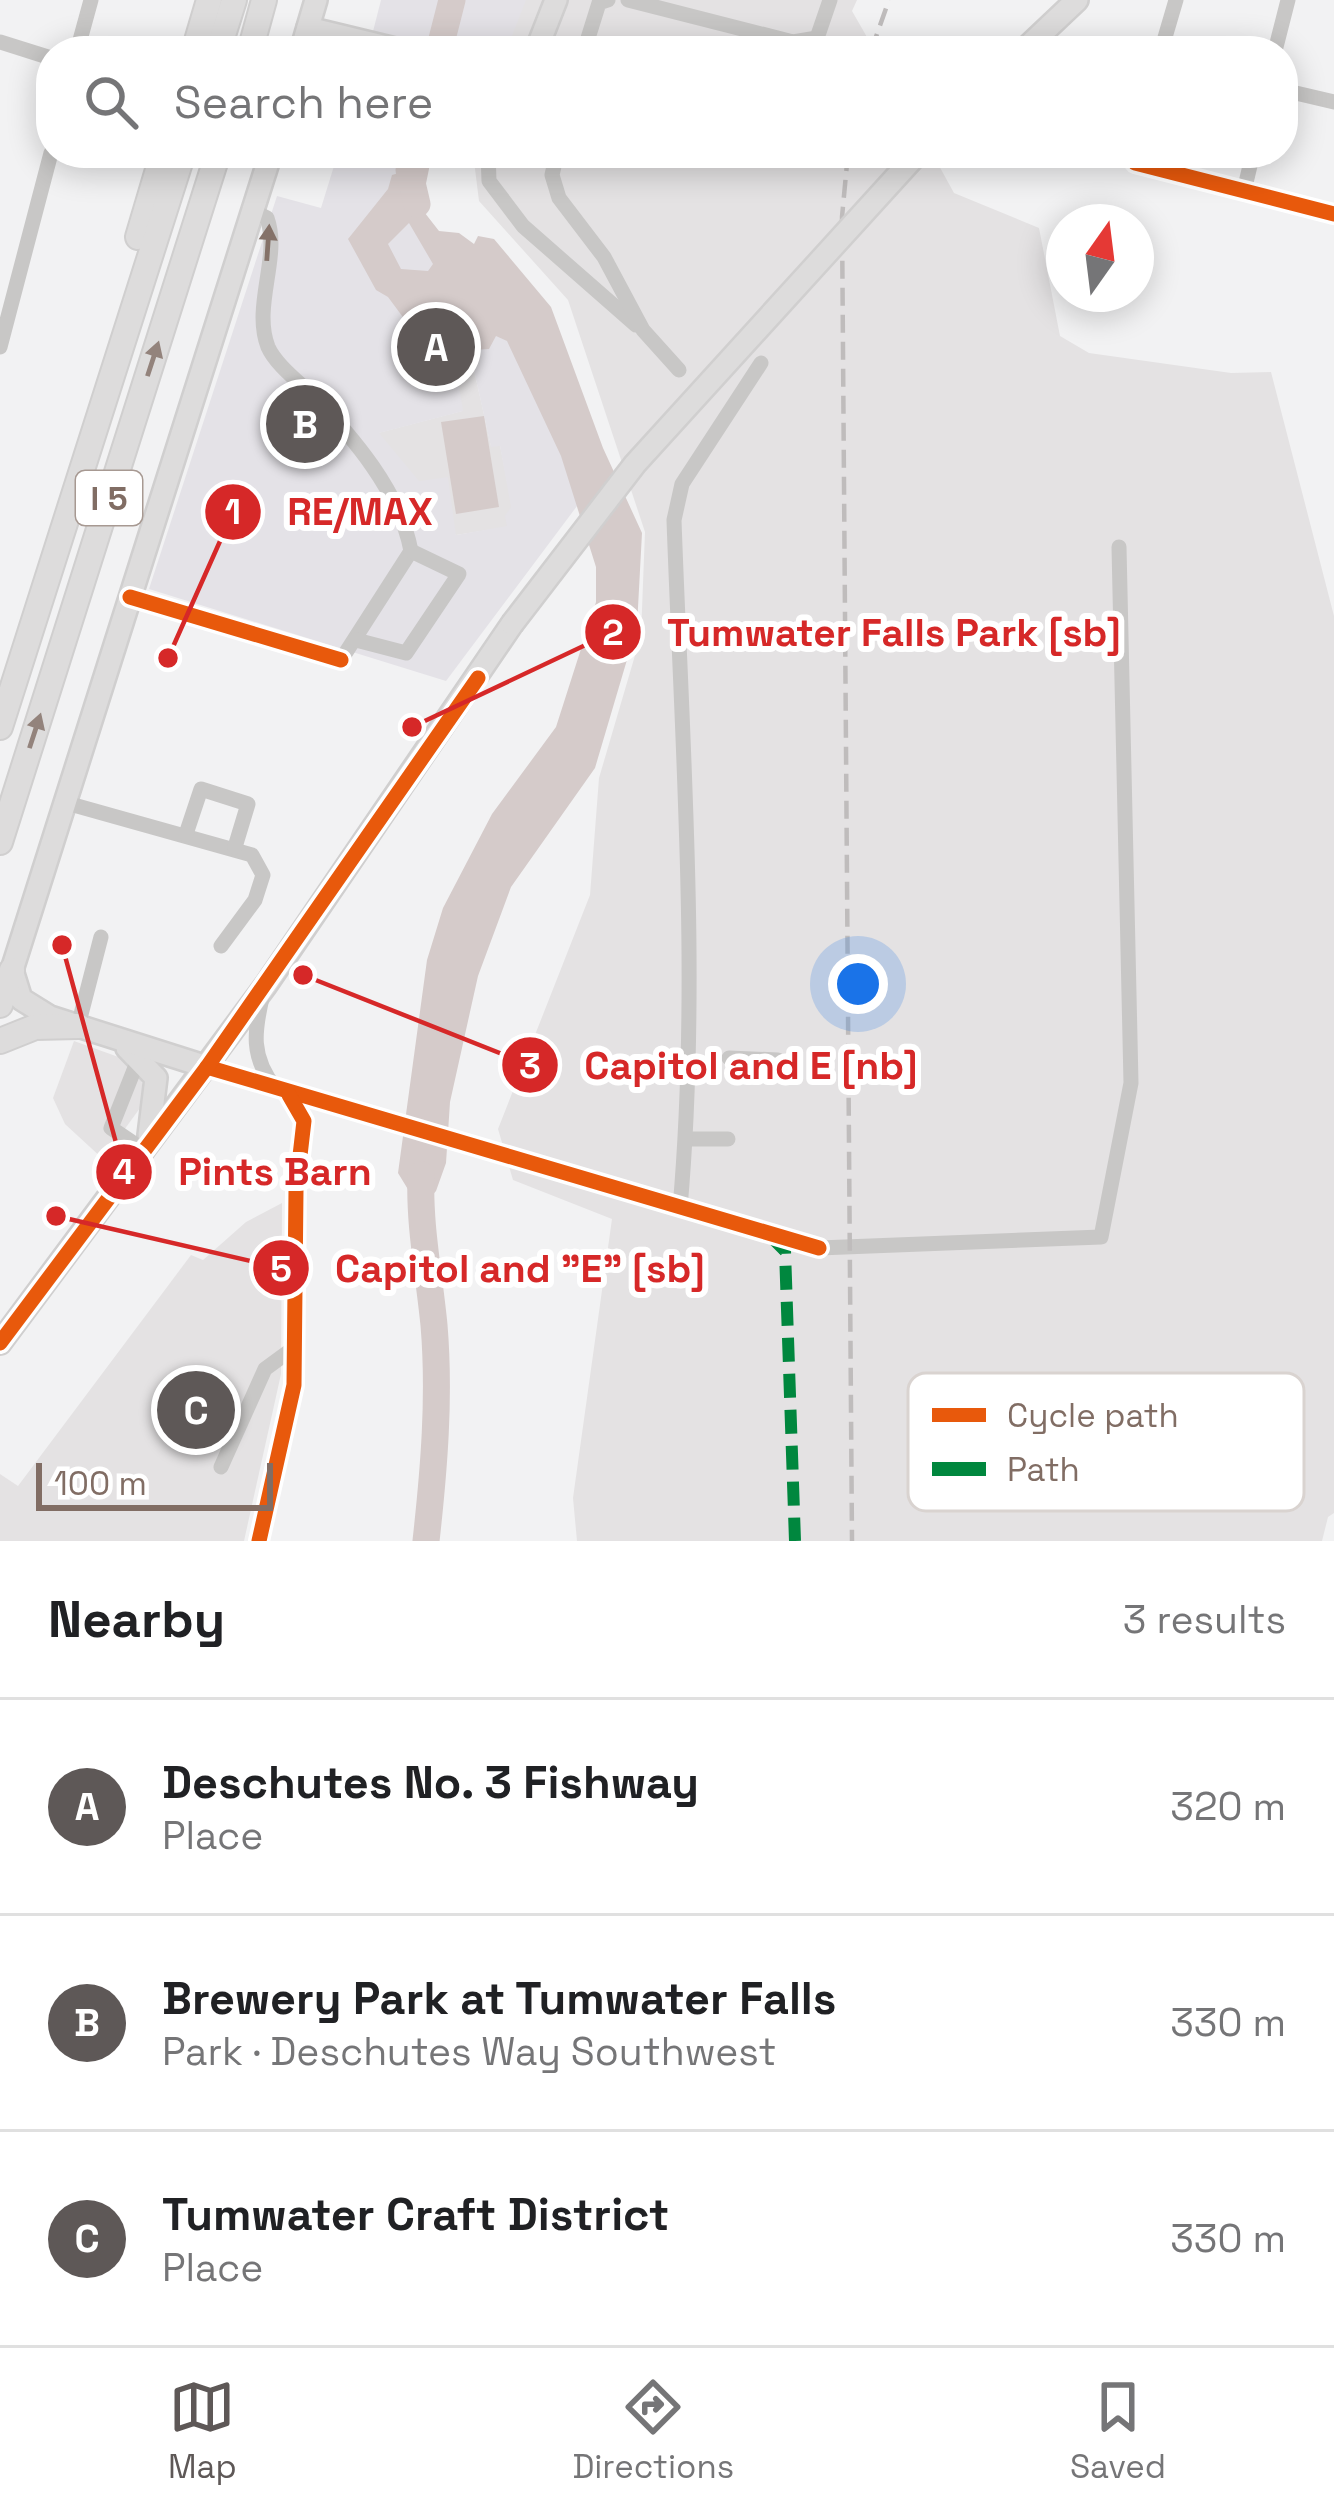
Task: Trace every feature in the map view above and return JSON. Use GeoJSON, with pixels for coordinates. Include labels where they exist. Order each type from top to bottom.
{"type":"FeatureCollection","features":[{"type":"Feature","properties":{"kind":"highway"},"geometry":{"type":"LineString","coordinates":[[198,36],[209,0]]}},
{"type":"Feature","properties":{"kind":"highway"},"geometry":{"type":"LineString","coordinates":[[222,36],[233,0]]}},
{"type":"Feature","properties":{"kind":"highway"},"geometry":{"type":"LineString","coordinates":[[254,36],[264,0]]}},
{"type":"Feature","properties":{"kind":"highway"},"geometry":{"type":"LineString","coordinates":[[28,637],[36,580],[159,168]]}},
{"type":"Feature","properties":{"kind":"highway","name":"I 5"},"geometry":{"type":"LineString","coordinates":[[0,728],[178,168]]}},
{"type":"Feature","properties":{"kind":"highway","name":"I 5"},"geometry":{"type":"LineString","coordinates":[[0,842],[213,168]]}},
{"type":"Feature","properties":{"kind":"highway"},"geometry":{"type":"LineString","coordinates":[[10,1002],[12,970]]}},
{"type":"Feature","properties":{"kind":"highway"},"geometry":{"type":"LineString","coordinates":[[0,1041],[35,1027],[78,1026]]}},
{"type":"Feature","properties":{"kind":"main road"},"geometry":{"type":"LineString","coordinates":[[306,36],[316,0]]}},
{"type":"Feature","properties":{"kind":"main road"},"geometry":{"type":"LineString","coordinates":[[542,36],[556,0]]}},
{"type":"Feature","properties":{"kind":"main road"},"geometry":{"type":"LineString","coordinates":[[1039,36],[1077,0]]}},
{"type":"Feature","properties":{"kind":"main road"},"geometry":{"type":"LineString","coordinates":[[308,28],[341,36]]}},
{"type":"Feature","properties":{"kind":"main road"},"geometry":{"type":"LineString","coordinates":[[12,970],[266,168]]}},
{"type":"Feature","properties":{"kind":"main road"},"geometry":{"type":"LineString","coordinates":[[0,1343],[207,1067],[512,624],[635,464],[904,168]]}},
{"type":"Feature","properties":{"kind":"main road"},"geometry":{"type":"LineString","coordinates":[[10,1002],[207,1067]]}},
{"type":"Feature","properties":{"kind":"main road"},"geometry":{"type":"LineString","coordinates":[[106,1035],[151,1067],[158,1090],[145,1150]]}},
{"type":"Feature","properties":{"kind":"street"},"geometry":{"type":"LineString","coordinates":[[81,36],[91,0]]}},
{"type":"Feature","properties":{"kind":"street"},"geometry":{"type":"LineString","coordinates":[[589,36],[599,3],[608,0]]}},
{"type":"Feature","properties":{"kind":"street"},"geometry":{"type":"LineString","coordinates":[[628,0],[769,36]]}},
{"type":"Feature","properties":{"kind":"street"},"geometry":{"type":"LineString","coordinates":[[819,36],[830,0]]}},
{"type":"Feature","properties":{"kind":"street"},"geometry":{"type":"LineString","coordinates":[[1165,36],[1176,0]]}},
{"type":"Feature","properties":{"kind":"street"},"geometry":{"type":"LineString","coordinates":[[1279,36],[1288,0]]}},
{"type":"Feature","properties":{"kind":"street"},"geometry":{"type":"LineString","coordinates":[[0,42],[36,53]]}},
{"type":"Feature","properties":{"kind":"street"},"geometry":{"type":"LineString","coordinates":[[1298,94],[1334,102]]}},
{"type":"Feature","properties":{"kind":"street"},"geometry":{"type":"LineString","coordinates":[[0,347],[4,316],[47,168]]}},
{"type":"Feature","properties":{"kind":"street"},"geometry":{"type":"LineString","coordinates":[[489,168],[489,181],[523,226],[643,330],[679,370]]}},
{"type":"Feature","properties":{"kind":"street"},"geometry":{"type":"LineString","coordinates":[[554,168],[560,198],[604,257],[643,330]]}},
{"type":"Feature","properties":{"kind":"street"},"geometry":{"type":"LineString","coordinates":[[1169,168],[1334,214]]}},
{"type":"Feature","properties":{"kind":"street"},"geometry":{"type":"LineString","coordinates":[[1244,191],[1249,168]]}},
{"type":"Feature","properties":{"kind":"street"},"geometry":{"type":"LineString","coordinates":[[253,211],[267,218],[271,230],[263,285],[266,344],[366,459],[400,516],[412,551],[459,574],[406,653],[356,640]]}},
{"type":"Feature","properties":{"kind":"street"},"geometry":{"type":"LineString","coordinates":[[680,1208],[686,1139],[684,820],[674,520],[682,484],[761,363]]}},
{"type":"Feature","properties":{"kind":"street"},"geometry":{"type":"LineString","coordinates":[[207,1067],[819,1248],[1101,1237],[1131,1083],[1119,547]]}},
{"type":"Feature","properties":{"kind":"street"},"geometry":{"type":"LineString","coordinates":[[130,597],[341,660],[412,551]]}},
{"type":"Feature","properties":{"kind":"street"},"geometry":{"type":"LineString","coordinates":[[186,834],[200,789],[248,804],[237,848]]}},
{"type":"Feature","properties":{"kind":"street"},"geometry":{"type":"LineString","coordinates":[[63,802],[237,848],[260,864],[263,875],[255,900],[221,946]]}},
{"type":"Feature","properties":{"kind":"street"},"geometry":{"type":"LineString","coordinates":[[78,1026],[101,937]]}},
{"type":"Feature","properties":{"kind":"street"},"geometry":{"type":"LineString","coordinates":[[259,1541],[289,1420],[295,1347],[296,1190],[304,1121],[263,1073],[254,1041],[266,985]]}},
{"type":"Feature","properties":{"kind":"street"},"geometry":{"type":"LineString","coordinates":[[140,1055],[111,1128],[145,1150]]}},
{"type":"Feature","properties":{"kind":"street"},"geometry":{"type":"LineString","coordinates":[[729,1058],[778,1060]]}},
{"type":"Feature","properties":{"kind":"street"},"geometry":{"type":"LineString","coordinates":[[686,1139],[728,1139]]}},
{"type":"Feature","properties":{"kind":"street"},"geometry":{"type":"LineString","coordinates":[[221,1466],[265,1369],[295,1347]]}},
{"type":"Feature","properties":{"kind":"shaded area"},"geometry":{"type":"Polygon","coordinates":[[[381,0],[526,0],[512,36],[372,36],[381,0]]]}},
{"type":"Feature","properties":{"kind":"shaded area"},"geometry":{"type":"Polygon","coordinates":[[[520,0],[857,0],[852,11],[866,36],[503,36],[520,0]]]}},
{"type":"Feature","properties":{"kind":"shaded area"},"geometry":{"type":"Polygon","coordinates":[[[333,168],[412,168],[416,200],[427,220],[496,293],[521,327],[589,490],[446,681],[149,589],[277,196],[321,208],[333,168]],[[468,343],[452,345],[463,411],[379,433],[419,481],[448,477],[456,535],[507,526],[505,516],[511,507],[500,446],[491,447],[468,343]]]}},
{"type":"Feature","properties":{"kind":"shaded area"},"geometry":{"type":"Polygon","coordinates":[[[429,168],[421,208],[439,231],[459,233],[474,244],[478,236],[494,239],[551,307],[603,448],[642,533],[637,626],[595,768],[511,887],[478,976],[450,1102],[446,1163],[436,1191],[420,1209],[398,1173],[427,960],[443,908],[492,814],[556,727],[596,602],[596,567],[561,456],[507,341],[496,336],[489,349],[472,350],[466,327],[452,314],[408,324],[388,297],[376,290],[348,239],[388,189],[392,175],[429,168]],[[409,223],[388,244],[401,269],[428,271],[433,264],[409,223]]]}},
{"type":"Feature","properties":{"kind":"shaded area"},"geometry":{"type":"Polygon","coordinates":[[[475,168],[940,168],[954,193],[1039,228],[1046,264],[1046,312],[1055,312],[1060,336],[1089,353],[1231,373],[1271,372],[1334,616],[1334,1513],[1328,1517],[1322,1541],[577,1541],[573,1498],[612,1219],[513,1180],[498,1129],[590,895],[599,778],[641,635],[645,532],[568,300],[479,201],[475,168]]]}},
{"type":"Feature","properties":{"kind":"shaded area"},"geometry":{"type":"Polygon","coordinates":[[[468,343],[491,446],[500,445],[512,507],[507,527],[456,535],[378,433],[462,411],[451,345],[468,343]]]}},
{"type":"Feature","properties":{"kind":"shaded area"},"geometry":{"type":"Polygon","coordinates":[[[484,416],[499,507],[456,514],[441,422],[484,416]]]}},
{"type":"Feature","properties":{"kind":"shaded area"},"geometry":{"type":"Polygon","coordinates":[[[74,1041],[124,1059],[143,1084],[140,1108],[103,1159],[65,1124],[53,1098],[74,1041]]]}},
{"type":"Feature","properties":{"kind":"shaded area"},"geometry":{"type":"Polygon","coordinates":[[[282,1203],[281,1374],[244,1541],[0,1541],[0,1474],[18,1486],[191,1255],[203,1260],[246,1222],[282,1203]]]}},
{"type":"Feature","properties":{"kind":"waterway"},"geometry":{"type":"LineString","coordinates":[[443,36],[452,0]]}},
{"type":"Feature","properties":{"kind":"waterway"},"geometry":{"type":"LineString","coordinates":[[409,168],[417,204]]}},
{"type":"Feature","properties":{"kind":"waterway"},"geometry":{"type":"LineString","coordinates":[[421,1175],[436,1379],[426,1541]]}},
{"type":"Feature","properties":{"kind":"railway"},"geometry":{"type":"LineString","coordinates":[[876,36],[889,0]]}},
{"type":"Feature","properties":{"kind":"railway"},"geometry":{"type":"LineString","coordinates":[[847,168],[842,217],[852,1541]]}},
{"type":"Feature","properties":{"kind":"marked path"},"geometry":{"type":"LineString","coordinates":[[770,1236],[785,1251],[795,1541]]}},
{"type":"Feature","properties":{"kind":"cycle path"},"geometry":{"type":"LineString","coordinates":[[1155,168],[1334,214]]}},
{"type":"Feature","properties":{"kind":"cycle path"},"geometry":{"type":"LineString","coordinates":[[130,597],[341,660]]}},
{"type":"Feature","properties":{"kind":"cycle path"},"geometry":{"type":"LineString","coordinates":[[0,1343],[207,1067],[478,678]]}},
{"type":"Feature","properties":{"kind":"cycle path"},"geometry":{"type":"LineString","coordinates":[[207,1067],[819,1248]]}},
{"type":"Feature","properties":{"kind":"cycle path"},"geometry":{"type":"LineString","coordinates":[[259,1541],[294,1385],[296,1190],[304,1121],[289,1095]]}},
{"type":"Feature","properties":{"kind":"place","name":"Deschutes No. 3 Fishway"},"geometry":{"type":"Point","coordinates":[436,347]}},
{"type":"Feature","properties":{"kind":"place","name":"Brewery Park at Tumwater Falls"},"geometry":{"type":"Point","coordinates":[305,424]}},
{"type":"Feature","properties":{"kind":"place","name":"RE/MAX"},"geometry":{"type":"Point","coordinates":[168,658]}},
{"type":"Feature","properties":{"kind":"place","name":"Tumwater Falls Park [sb]"},"geometry":{"type":"Point","coordinates":[412,727]}},
{"type":"Feature","properties":{"kind":"place","name":"Pints Barn"},"geometry":{"type":"Point","coordinates":[62,945]}},
{"type":"Feature","properties":{"kind":"place","name":"Capitol and E [nb]"},"geometry":{"type":"Point","coordinates":[303,975]}},
{"type":"Feature","properties":{"kind":"place","name":"Capitol and \"E\" [sb]"},"geometry":{"type":"Point","coordinates":[56,1216]}},
{"type":"Feature","properties":{"kind":"place","name":"Tumwater Craft District"},"geometry":{"type":"Point","coordinates":[196,1410]}}]}
